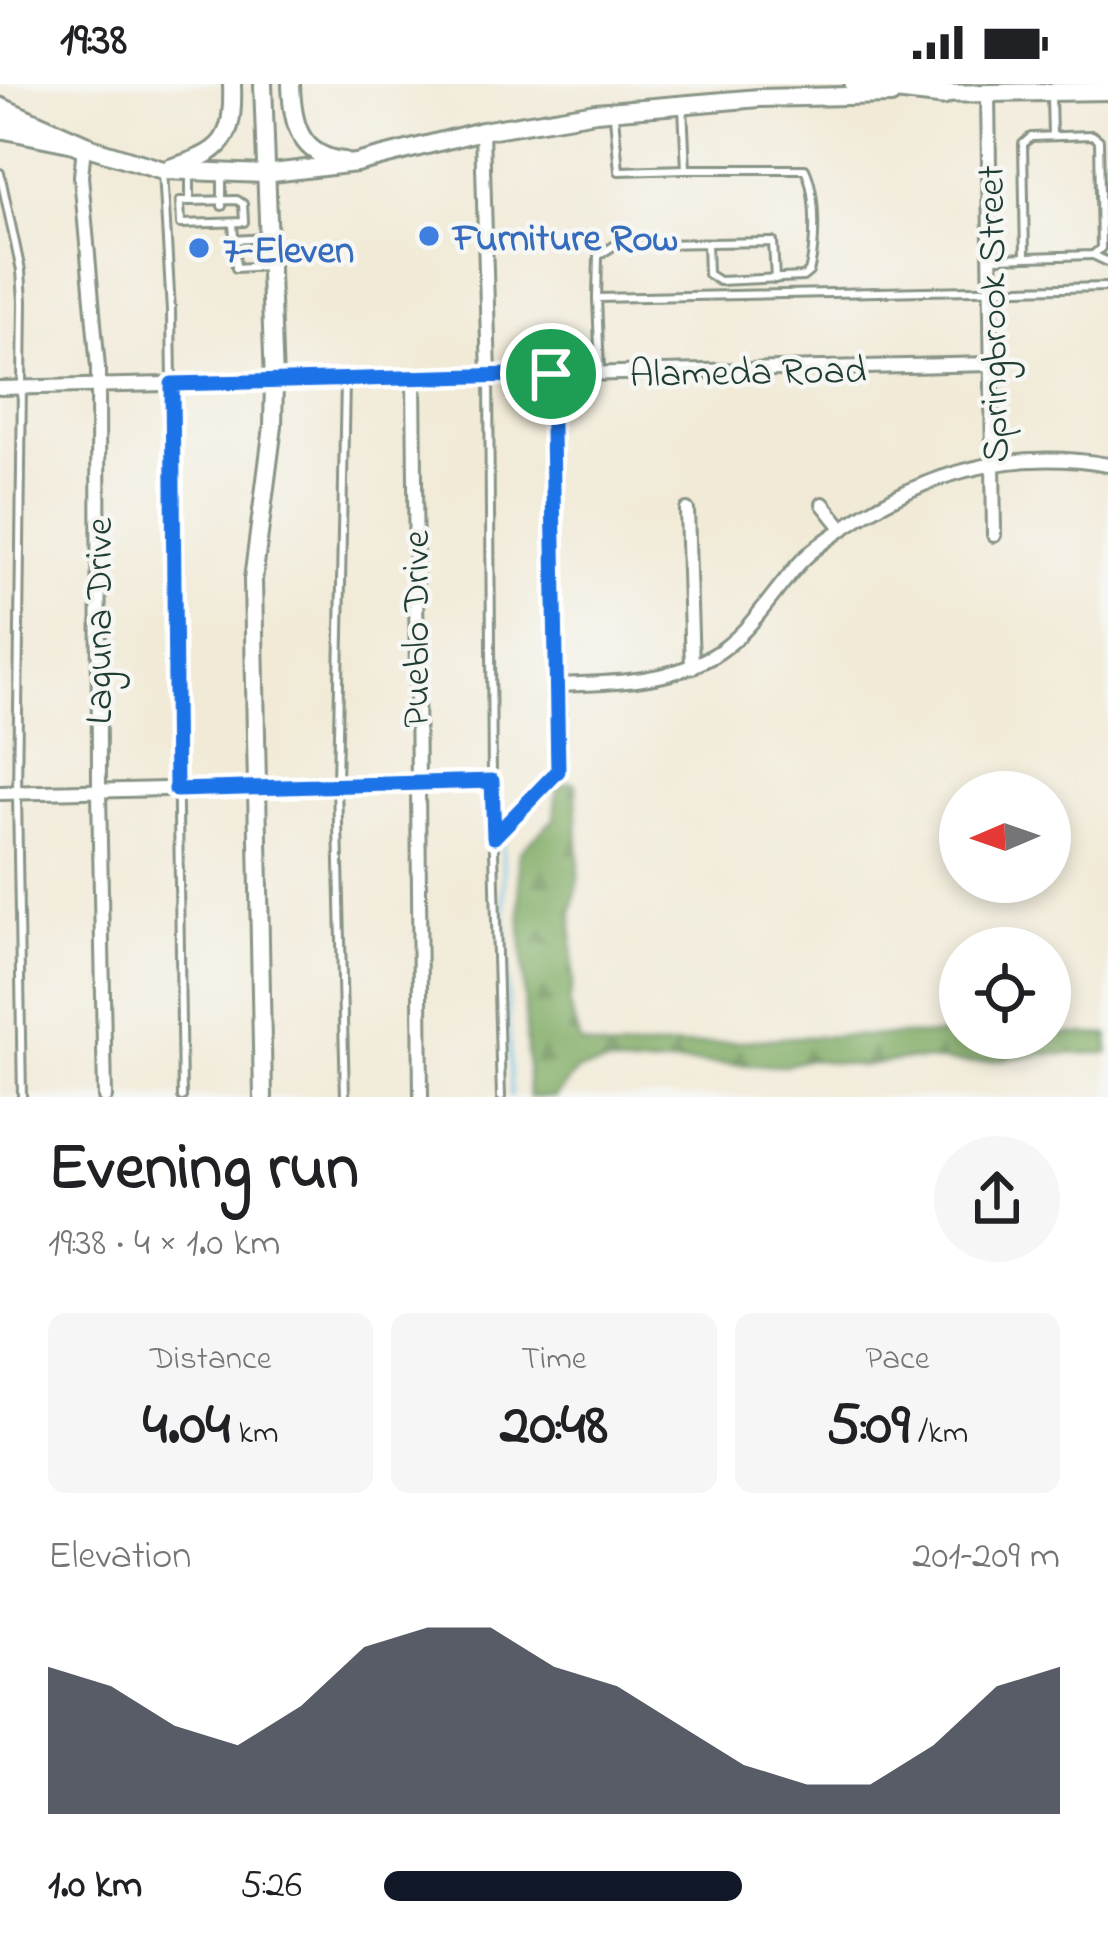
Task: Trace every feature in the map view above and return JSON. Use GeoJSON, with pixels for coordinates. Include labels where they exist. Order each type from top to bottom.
{"type":"FeatureCollection","features":[{"type":"Feature","properties":{"kind":"highway"},"geometry":{"type":"LineString","coordinates":[[856,84],[943,94]]}},
{"type":"Feature","properties":{"kind":"highway"},"geometry":{"type":"LineString","coordinates":[[0,109],[83,146]]}},
{"type":"Feature","properties":{"kind":"main road"},"geometry":{"type":"LineString","coordinates":[[163,170],[211,154],[224,141],[233,116],[232,84]]}},
{"type":"Feature","properties":{"kind":"main road"},"geometry":{"type":"LineString","coordinates":[[262,84],[274,382],[254,580],[263,1097]]}},
{"type":"Feature","properties":{"kind":"main road"},"geometry":{"type":"LineString","coordinates":[[291,84],[301,141],[315,154],[356,163]]}},
{"type":"Feature","properties":{"kind":"main road"},"geometry":{"type":"LineString","coordinates":[[0,129],[83,146],[163,170],[264,174],[356,163],[482,131],[683,103],[1108,91]]}},
{"type":"Feature","properties":{"kind":"street","name":"Springbrook Street"},"geometry":{"type":"LineString","coordinates":[[988,94],[994,535]]}},
{"type":"Feature","properties":{"kind":"street"},"geometry":{"type":"LineString","coordinates":[[482,131],[488,376]]}},
{"type":"Feature","properties":{"kind":"street","name":"Laguna Drive"},"geometry":{"type":"LineString","coordinates":[[83,146],[81,176],[96,318],[105,1097]]}},
{"type":"Feature","properties":{"kind":"street","name":"Alameda Road"},"geometry":{"type":"LineString","coordinates":[[0,388],[992,364]]}},
{"type":"Feature","properties":{"kind":"street"},"geometry":{"type":"LineString","coordinates":[[551,374],[560,759]]}},
{"type":"Feature","properties":{"kind":"street","name":"Pueblo Drive"},"geometry":{"type":"LineString","coordinates":[[414,377],[421,1097]]}},
{"type":"Feature","properties":{"kind":"street"},"geometry":{"type":"LineString","coordinates":[[559,685],[628,682],[692,667],[730,642],[797,566],[843,529],[905,490],[994,462],[1054,459],[1108,465]]}},
{"type":"Feature","properties":{"kind":"street"},"geometry":{"type":"LineString","coordinates":[[823,504],[843,529]]}},
{"type":"Feature","properties":{"kind":"street"},"geometry":{"type":"LineString","coordinates":[[687,510],[692,667]]}},
{"type":"Feature","properties":{"kind":"street"},"geometry":{"type":"LineString","coordinates":[[0,794],[492,781]]}},
{"type":"Feature","properties":{"kind":"lane"},"geometry":{"type":"LineString","coordinates":[[1051,92],[1052,136]]}},
{"type":"Feature","properties":{"kind":"lane"},"geometry":{"type":"LineString","coordinates":[[683,103],[686,169]]}},
{"type":"Feature","properties":{"kind":"lane"},"geometry":{"type":"LineString","coordinates":[[614,110],[619,171],[805,170],[809,176],[811,265],[803,278],[713,279],[708,274],[707,244]]}},
{"type":"Feature","properties":{"kind":"lane"},"geometry":{"type":"LineString","coordinates":[[1025,257],[1023,144],[1031,137],[1052,136],[1092,135],[1099,140],[1101,248],[1093,255]]}},
{"type":"Feature","properties":{"kind":"lane"},"geometry":{"type":"LineString","coordinates":[[163,170],[172,384],[182,1097]]}},
{"type":"Feature","properties":{"kind":"lane"},"geometry":{"type":"LineString","coordinates":[[0,173],[21,271],[16,794],[22,1097]]}},
{"type":"Feature","properties":{"kind":"lane"},"geometry":{"type":"LineString","coordinates":[[190,173],[190,201]]}},
{"type":"Feature","properties":{"kind":"lane"},"geometry":{"type":"LineString","coordinates":[[222,174],[222,203]]}},
{"type":"Feature","properties":{"kind":"lane"},"geometry":{"type":"LineString","coordinates":[[180,201],[222,203],[243,204],[244,222],[181,224],[180,201]]}},
{"type":"Feature","properties":{"kind":"lane"},"geometry":{"type":"LineString","coordinates":[[165,216],[180,215]]}},
{"type":"Feature","properties":{"kind":"lane"},"geometry":{"type":"LineString","coordinates":[[233,223],[236,268],[268,266]]}},
{"type":"Feature","properties":{"kind":"lane"},"geometry":{"type":"LineString","coordinates":[[233,240],[267,238]]}},
{"type":"Feature","properties":{"kind":"lane"},"geometry":{"type":"LineString","coordinates":[[600,373],[598,256],[604,248],[773,242],[775,278]]}},
{"type":"Feature","properties":{"kind":"lane"},"geometry":{"type":"LineString","coordinates":[[990,258],[1093,255],[1108,262]]}},
{"type":"Feature","properties":{"kind":"lane"},"geometry":{"type":"LineString","coordinates":[[597,298],[1108,287]]}},
{"type":"Feature","properties":{"kind":"lane"},"geometry":{"type":"LineString","coordinates":[[488,376],[501,1097]]}},
{"type":"Feature","properties":{"kind":"lane"},"geometry":{"type":"LineString","coordinates":[[345,380],[337,784],[345,1097]]}},
{"type":"Feature","properties":{"kind":"lane"},"geometry":{"type":"LineString","coordinates":[[494,837],[558,771],[560,759]]}},
{"type":"Feature","properties":{"kind":"green space"},"geometry":{"type":"Polygon","coordinates":[[[576,784],[579,874],[572,915],[569,1004],[580,1043],[613,1051],[793,1037],[939,1034],[939,1059],[1003,1059],[970,1063],[909,1059],[862,1066],[808,1059],[784,1066],[609,1064],[578,1070],[555,1097],[529,1097],[518,858],[554,819],[557,787],[576,784]]]}},
{"type":"Feature","properties":{"kind":"green space"},"geometry":{"type":"Polygon","coordinates":[[[1071,1034],[1108,1035],[1108,1053],[1071,1054],[1071,1034]]]}},
{"type":"Feature","properties":{"kind":"waterway"},"geometry":{"type":"LineString","coordinates":[[502,835],[511,1097]]}},
{"type":"Feature","properties":{"kind":"place","name":"Furniture Row"},"geometry":{"type":"Point","coordinates":[429,236]}},
{"type":"Feature","properties":{"kind":"place","name":"7-Eleven"},"geometry":{"type":"Point","coordinates":[199,248]}},
{"type":"Feature","properties":{"kind":"route"},"geometry":{"type":"LineString","coordinates":[[551,374],[558,771],[494,837],[492,781],[176,790],[172,384],[551,374]]}}]}
